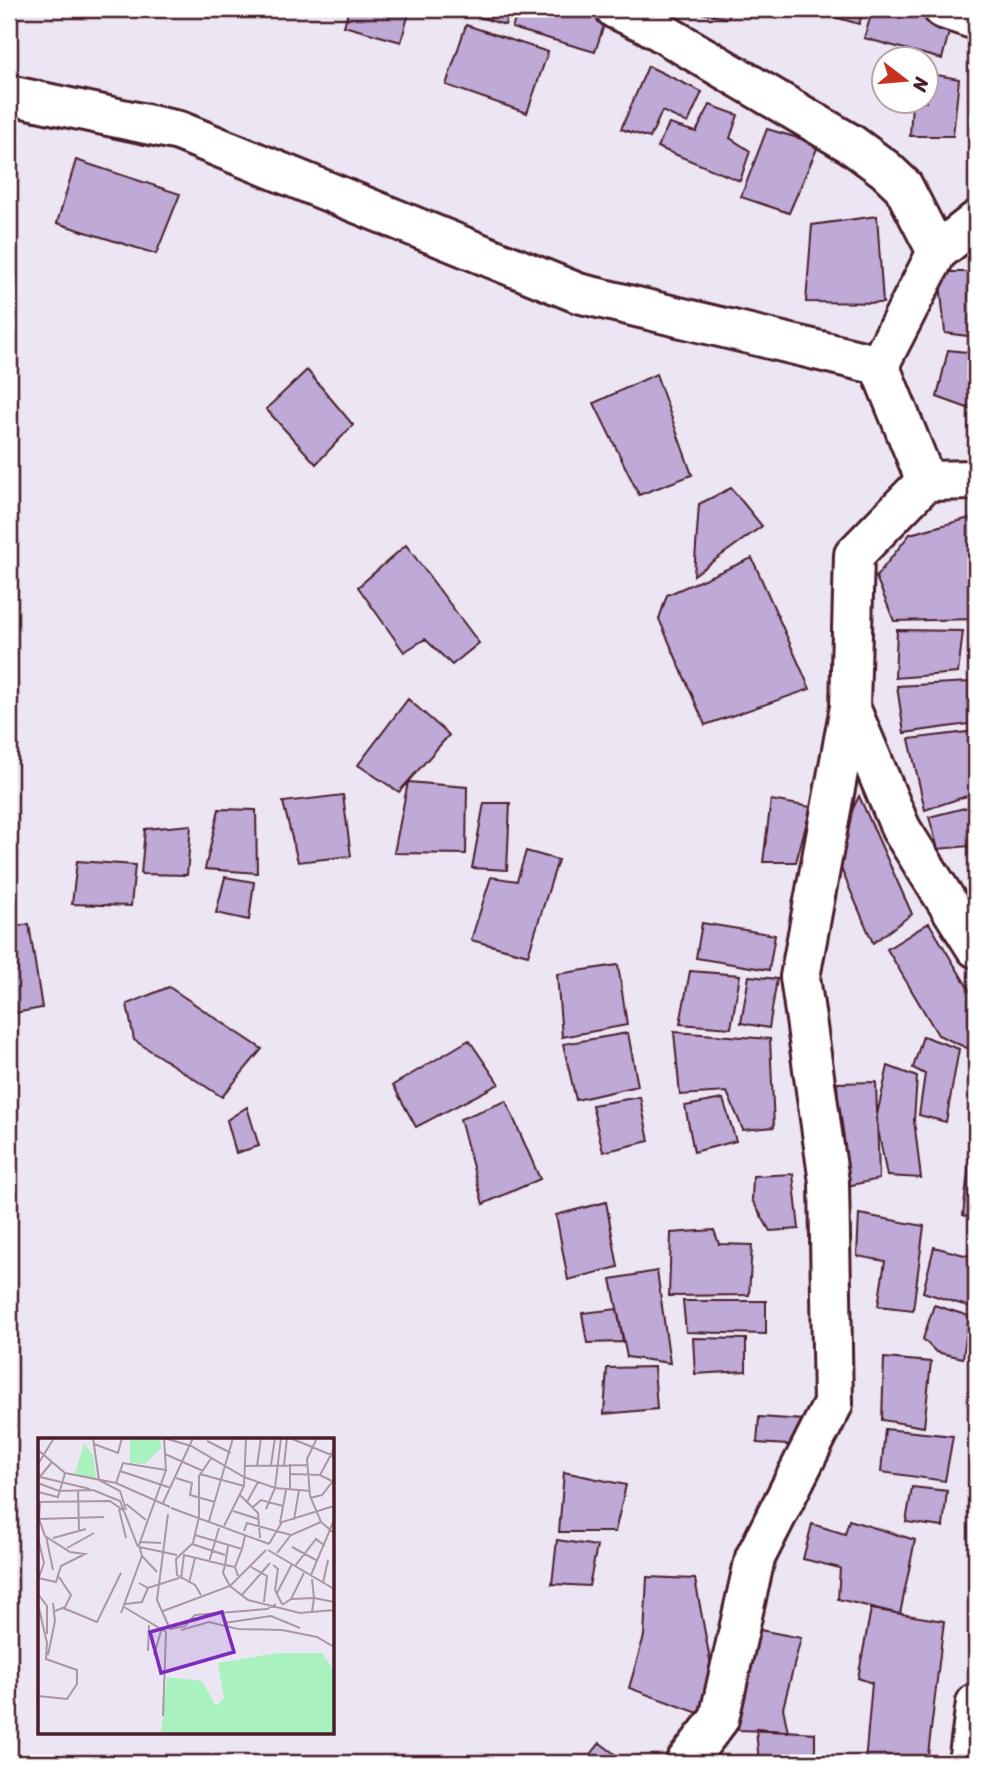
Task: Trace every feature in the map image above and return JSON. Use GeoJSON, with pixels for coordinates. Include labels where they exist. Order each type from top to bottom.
{"type":"FeatureCollection","features":[{"type":"Feature","properties":{"kind":"street"},"geometry":{"type":"LineString","coordinates":[[615,9],[646,23],[851,144],[885,169],[903,186],[937,252]]}},
{"type":"Feature","properties":{"kind":"street"},"geometry":{"type":"LineString","coordinates":[[943,9],[976,20]]}},
{"type":"Feature","properties":{"kind":"street"},"geometry":{"type":"LineString","coordinates":[[9,95],[179,131],[578,293],[879,365]]}},
{"type":"Feature","properties":{"kind":"street"},"geometry":{"type":"LineString","coordinates":[[926,481],[879,365],[937,252],[976,221]]}},
{"type":"Feature","properties":{"kind":"street"},"geometry":{"type":"LineString","coordinates":[[720,1763],[719,1719],[755,1558],[833,1404],[829,1182],[800,976],[850,707],[855,555],[926,481],[976,480]]}},
{"type":"Feature","properties":{"kind":"street"},"geometry":{"type":"LineString","coordinates":[[850,707],[901,829],[976,948]]}},
{"type":"Feature","properties":{"kind":"street"},"geometry":{"type":"LineString","coordinates":[[968,1763],[976,1703]]}},
{"type":"Feature","properties":{"kind":"street"},"geometry":{"type":"LineString","coordinates":[[685,1763],[719,1719]]}},
{"type":"Feature","properties":{"kind":"building"},"geometry":{"type":"Polygon","coordinates":[[[349,9],[410,9],[401,42],[344,26],[349,9]]]}},
{"type":"Feature","properties":{"kind":"building"},"geometry":{"type":"Polygon","coordinates":[[[415,9],[444,9],[443,16],[415,9]]]}},
{"type":"Feature","properties":{"kind":"building"},"geometry":{"type":"Polygon","coordinates":[[[467,9],[510,9],[505,25],[466,13],[467,9]]]}},
{"type":"Feature","properties":{"kind":"building"},"geometry":{"type":"Polygon","coordinates":[[[519,9],[585,9],[607,16],[595,52],[512,28],[519,9]]]}},
{"type":"Feature","properties":{"kind":"building"},"geometry":{"type":"Polygon","coordinates":[[[680,9],[732,9],[728,18],[680,9]]]}},
{"type":"Feature","properties":{"kind":"building"},"geometry":{"type":"Polygon","coordinates":[[[807,9],[864,9],[859,24],[807,9]]]}},
{"type":"Feature","properties":{"kind":"building"},"geometry":{"type":"Polygon","coordinates":[[[873,9],[930,9],[953,17],[942,59],[940,46],[894,46],[864,38],[873,9]]]}},
{"type":"Feature","properties":{"kind":"building"},"geometry":{"type":"Polygon","coordinates":[[[466,25],[548,52],[527,113],[446,85],[466,25]]]}},
{"type":"Feature","properties":{"kind":"building"},"geometry":{"type":"Polygon","coordinates":[[[648,66],[702,92],[688,123],[662,111],[650,138],[621,129],[648,66]]]}},
{"type":"Feature","properties":{"kind":"building"},"geometry":{"type":"Polygon","coordinates":[[[940,76],[959,79],[953,136],[910,136],[911,116],[940,116],[940,76]]]}},
{"type":"Feature","properties":{"kind":"building"},"geometry":{"type":"Polygon","coordinates":[[[710,105],[738,115],[730,138],[750,151],[740,181],[657,147],[669,124],[696,132],[710,105]]]}},
{"type":"Feature","properties":{"kind":"building"},"geometry":{"type":"Polygon","coordinates":[[[767,129],[819,144],[789,213],[741,197],[767,129]]]}},
{"type":"Feature","properties":{"kind":"building"},"geometry":{"type":"Polygon","coordinates":[[[76,160],[180,194],[156,254],[57,223],[76,160]]]}},
{"type":"Feature","properties":{"kind":"building"},"geometry":{"type":"Polygon","coordinates":[[[877,216],[883,303],[806,302],[812,225],[877,216]]]}},
{"type":"Feature","properties":{"kind":"building"},"geometry":{"type":"Polygon","coordinates":[[[939,272],[976,272],[976,337],[945,333],[939,272]]]}},
{"type":"Feature","properties":{"kind":"building"},"geometry":{"type":"Polygon","coordinates":[[[948,350],[976,353],[976,411],[937,397],[948,350]]]}},
{"type":"Feature","properties":{"kind":"building"},"geometry":{"type":"Polygon","coordinates":[[[307,370],[353,425],[316,464],[266,409],[307,370]]]}},
{"type":"Feature","properties":{"kind":"building"},"geometry":{"type":"Polygon","coordinates":[[[656,374],[692,475],[639,495],[594,403],[656,374]]]}},
{"type":"Feature","properties":{"kind":"building"},"geometry":{"type":"Polygon","coordinates":[[[731,488],[762,526],[694,575],[699,504],[731,488]]]}},
{"type":"Feature","properties":{"kind":"building"},"geometry":{"type":"Polygon","coordinates":[[[970,518],[976,527],[976,619],[894,621],[876,577],[910,534],[970,518]]]}},
{"type":"Feature","properties":{"kind":"building"},"geometry":{"type":"Polygon","coordinates":[[[406,545],[479,643],[452,665],[425,639],[404,652],[358,587],[406,545]]]}},
{"type":"Feature","properties":{"kind":"building"},"geometry":{"type":"Polygon","coordinates":[[[752,558],[810,689],[705,725],[659,619],[667,595],[752,558]]]}},
{"type":"Feature","properties":{"kind":"building"},"geometry":{"type":"Polygon","coordinates":[[[897,630],[963,631],[958,673],[895,678],[897,630]]]}},
{"type":"Feature","properties":{"kind":"building"},"geometry":{"type":"Polygon","coordinates":[[[970,633],[976,634],[976,668],[971,668],[970,633]]]}},
{"type":"Feature","properties":{"kind":"building"},"geometry":{"type":"Polygon","coordinates":[[[969,682],[976,723],[904,733],[897,686],[969,682]]]}},
{"type":"Feature","properties":{"kind":"building"},"geometry":{"type":"Polygon","coordinates":[[[408,699],[449,735],[399,792],[358,765],[408,699]]]}},
{"type":"Feature","properties":{"kind":"building"},"geometry":{"type":"Polygon","coordinates":[[[976,731],[976,793],[925,810],[909,739],[976,731]]]}},
{"type":"Feature","properties":{"kind":"building"},"geometry":{"type":"Polygon","coordinates":[[[408,782],[467,787],[466,854],[394,853],[408,782]]]}},
{"type":"Feature","properties":{"kind":"building"},"geometry":{"type":"Polygon","coordinates":[[[343,795],[351,856],[298,862],[283,802],[343,795]]]}},
{"type":"Feature","properties":{"kind":"building"},"geometry":{"type":"Polygon","coordinates":[[[859,796],[912,914],[873,943],[833,850],[859,796]]]}},
{"type":"Feature","properties":{"kind":"building"},"geometry":{"type":"Polygon","coordinates":[[[771,800],[811,807],[796,862],[763,862],[771,800]]]}},
{"type":"Feature","properties":{"kind":"building"},"geometry":{"type":"Polygon","coordinates":[[[484,803],[510,803],[507,870],[472,868],[484,803]]]}},
{"type":"Feature","properties":{"kind":"building"},"geometry":{"type":"Polygon","coordinates":[[[976,805],[976,862],[969,846],[938,849],[929,817],[976,805]]]}},
{"type":"Feature","properties":{"kind":"building"},"geometry":{"type":"Polygon","coordinates":[[[219,809],[256,810],[257,873],[205,869],[219,809]]]}},
{"type":"Feature","properties":{"kind":"building"},"geometry":{"type":"Polygon","coordinates":[[[191,825],[187,875],[141,874],[145,829],[191,825]]]}},
{"type":"Feature","properties":{"kind":"building"},"geometry":{"type":"Polygon","coordinates":[[[526,851],[558,860],[528,955],[471,940],[491,877],[517,881],[526,851]]]}},
{"type":"Feature","properties":{"kind":"building"},"geometry":{"type":"Polygon","coordinates":[[[77,861],[135,865],[131,906],[72,904],[77,861]]]}},
{"type":"Feature","properties":{"kind":"building"},"geometry":{"type":"Polygon","coordinates":[[[225,877],[254,882],[249,920],[216,913],[225,877]]]}},
{"type":"Feature","properties":{"kind":"building"},"geometry":{"type":"Polygon","coordinates":[[[702,923],[775,935],[769,970],[696,958],[702,923]]]}},
{"type":"Feature","properties":{"kind":"building"},"geometry":{"type":"Polygon","coordinates":[[[929,923],[976,1001],[976,1041],[967,1048],[938,1035],[887,949],[929,923]]]}},
{"type":"Feature","properties":{"kind":"building"},"geometry":{"type":"Polygon","coordinates":[[[29,924],[42,1008],[9,1014],[9,928],[29,924]]]}},
{"type":"Feature","properties":{"kind":"building"},"geometry":{"type":"Polygon","coordinates":[[[618,965],[627,1025],[562,1037],[557,974],[618,965]]]}},
{"type":"Feature","properties":{"kind":"building"},"geometry":{"type":"Polygon","coordinates":[[[690,971],[740,975],[731,1028],[680,1024],[690,971]]]}},
{"type":"Feature","properties":{"kind":"building"},"geometry":{"type":"Polygon","coordinates":[[[749,976],[777,979],[769,1028],[741,1023],[749,976]]]}},
{"type":"Feature","properties":{"kind":"building"},"geometry":{"type":"Polygon","coordinates":[[[169,987],[262,1049],[222,1097],[134,1040],[127,1004],[169,987]]]}},
{"type":"Feature","properties":{"kind":"building"},"geometry":{"type":"Polygon","coordinates":[[[674,1032],[770,1039],[774,1127],[743,1130],[727,1092],[680,1095],[674,1032]]]}},
{"type":"Feature","properties":{"kind":"building"},"geometry":{"type":"Polygon","coordinates":[[[628,1033],[638,1086],[576,1100],[563,1044],[628,1033]]]}},
{"type":"Feature","properties":{"kind":"building"},"geometry":{"type":"Polygon","coordinates":[[[923,1036],[959,1049],[946,1122],[919,1115],[925,1074],[913,1068],[923,1036]]]}},
{"type":"Feature","properties":{"kind":"building"},"geometry":{"type":"Polygon","coordinates":[[[469,1040],[499,1084],[416,1127],[393,1085],[469,1040]]]}},
{"type":"Feature","properties":{"kind":"building"},"geometry":{"type":"Polygon","coordinates":[[[888,1066],[917,1077],[914,1120],[921,1178],[887,1176],[876,1119],[888,1066]]]}},
{"type":"Feature","properties":{"kind":"building"},"geometry":{"type":"Polygon","coordinates":[[[876,1082],[879,1179],[843,1187],[837,1083],[876,1082]]]}},
{"type":"Feature","properties":{"kind":"building"},"geometry":{"type":"Polygon","coordinates":[[[640,1097],[649,1141],[603,1152],[592,1105],[640,1097]]]}},
{"type":"Feature","properties":{"kind":"building"},"geometry":{"type":"Polygon","coordinates":[[[723,1099],[736,1141],[694,1152],[685,1106],[723,1099]]]}},
{"type":"Feature","properties":{"kind":"building"},"geometry":{"type":"Polygon","coordinates":[[[506,1101],[540,1179],[483,1204],[460,1119],[506,1101]]]}},
{"type":"Feature","properties":{"kind":"building"},"geometry":{"type":"Polygon","coordinates":[[[247,1107],[259,1146],[236,1153],[227,1120],[247,1107]]]}},
{"type":"Feature","properties":{"kind":"building"},"geometry":{"type":"Polygon","coordinates":[[[976,1111],[976,1219],[963,1215],[976,1111]]]}},
{"type":"Feature","properties":{"kind":"building"},"geometry":{"type":"Polygon","coordinates":[[[793,1174],[799,1229],[770,1231],[752,1200],[753,1176],[793,1174]]]}},
{"type":"Feature","properties":{"kind":"building"},"geometry":{"type":"Polygon","coordinates":[[[606,1202],[618,1267],[568,1280],[556,1215],[606,1202]]]}},
{"type":"Feature","properties":{"kind":"building"},"geometry":{"type":"Polygon","coordinates":[[[859,1214],[924,1226],[913,1310],[878,1306],[885,1261],[857,1256],[859,1214]]]}},
{"type":"Feature","properties":{"kind":"building"},"geometry":{"type":"Polygon","coordinates":[[[714,1230],[719,1244],[752,1245],[749,1295],[669,1296],[671,1233],[714,1230]]]}},
{"type":"Feature","properties":{"kind":"building"},"geometry":{"type":"Polygon","coordinates":[[[934,1247],[976,1258],[976,1309],[923,1292],[934,1247]]]}},
{"type":"Feature","properties":{"kind":"building"},"geometry":{"type":"Polygon","coordinates":[[[657,1271],[670,1363],[627,1357],[611,1279],[657,1271]]]}},
{"type":"Feature","properties":{"kind":"building"},"geometry":{"type":"Polygon","coordinates":[[[683,1301],[766,1301],[766,1334],[686,1332],[683,1301]]]}},
{"type":"Feature","properties":{"kind":"building"},"geometry":{"type":"Polygon","coordinates":[[[934,1305],[969,1316],[963,1358],[936,1352],[923,1339],[934,1305]]]}},
{"type":"Feature","properties":{"kind":"building"},"geometry":{"type":"Polygon","coordinates":[[[617,1309],[623,1342],[587,1343],[582,1313],[617,1309]]]}},
{"type":"Feature","properties":{"kind":"building"},"geometry":{"type":"Polygon","coordinates":[[[693,1338],[746,1339],[746,1371],[695,1374],[693,1338]]]}},
{"type":"Feature","properties":{"kind":"building"},"geometry":{"type":"Polygon","coordinates":[[[884,1358],[931,1362],[924,1427],[882,1420],[884,1358]]]}},
{"type":"Feature","properties":{"kind":"building"},"geometry":{"type":"Polygon","coordinates":[[[654,1367],[657,1409],[604,1414],[607,1368],[654,1367]]]}},
{"type":"Feature","properties":{"kind":"building"},"geometry":{"type":"Polygon","coordinates":[[[759,1417],[804,1420],[803,1446],[757,1443],[759,1417]]]}},
{"type":"Feature","properties":{"kind":"building"},"geometry":{"type":"Polygon","coordinates":[[[885,1429],[953,1436],[945,1481],[881,1472],[885,1429]]]}},
{"type":"Feature","properties":{"kind":"building"},"geometry":{"type":"Polygon","coordinates":[[[564,1472],[626,1485],[615,1532],[559,1532],[564,1472]]]}},
{"type":"Feature","properties":{"kind":"building"},"geometry":{"type":"Polygon","coordinates":[[[912,1487],[947,1491],[943,1527],[906,1522],[912,1487]]]}},
{"type":"Feature","properties":{"kind":"building"},"geometry":{"type":"Polygon","coordinates":[[[849,1520],[915,1540],[900,1614],[838,1599],[840,1568],[803,1559],[812,1524],[845,1534],[849,1520]]]}},
{"type":"Feature","properties":{"kind":"building"},"geometry":{"type":"Polygon","coordinates":[[[557,1540],[597,1546],[589,1586],[552,1584],[557,1540]]]}},
{"type":"Feature","properties":{"kind":"building"},"geometry":{"type":"Polygon","coordinates":[[[647,1577],[695,1579],[713,1676],[701,1714],[629,1688],[644,1636],[647,1577]]]}},
{"type":"Feature","properties":{"kind":"building"},"geometry":{"type":"Polygon","coordinates":[[[871,1609],[944,1621],[927,1763],[865,1763],[872,1683],[858,1678],[871,1609]]]}},
{"type":"Feature","properties":{"kind":"building"},"geometry":{"type":"Polygon","coordinates":[[[755,1629],[801,1638],[783,1708],[788,1732],[739,1730],[731,1716],[755,1629]]]}},
{"type":"Feature","properties":{"kind":"building"},"geometry":{"type":"Polygon","coordinates":[[[756,1729],[815,1733],[815,1763],[759,1763],[756,1729]]]}},
{"type":"Feature","properties":{"kind":"building"},"geometry":{"type":"Polygon","coordinates":[[[600,1743],[627,1763],[584,1763],[600,1743]]]}}]}
